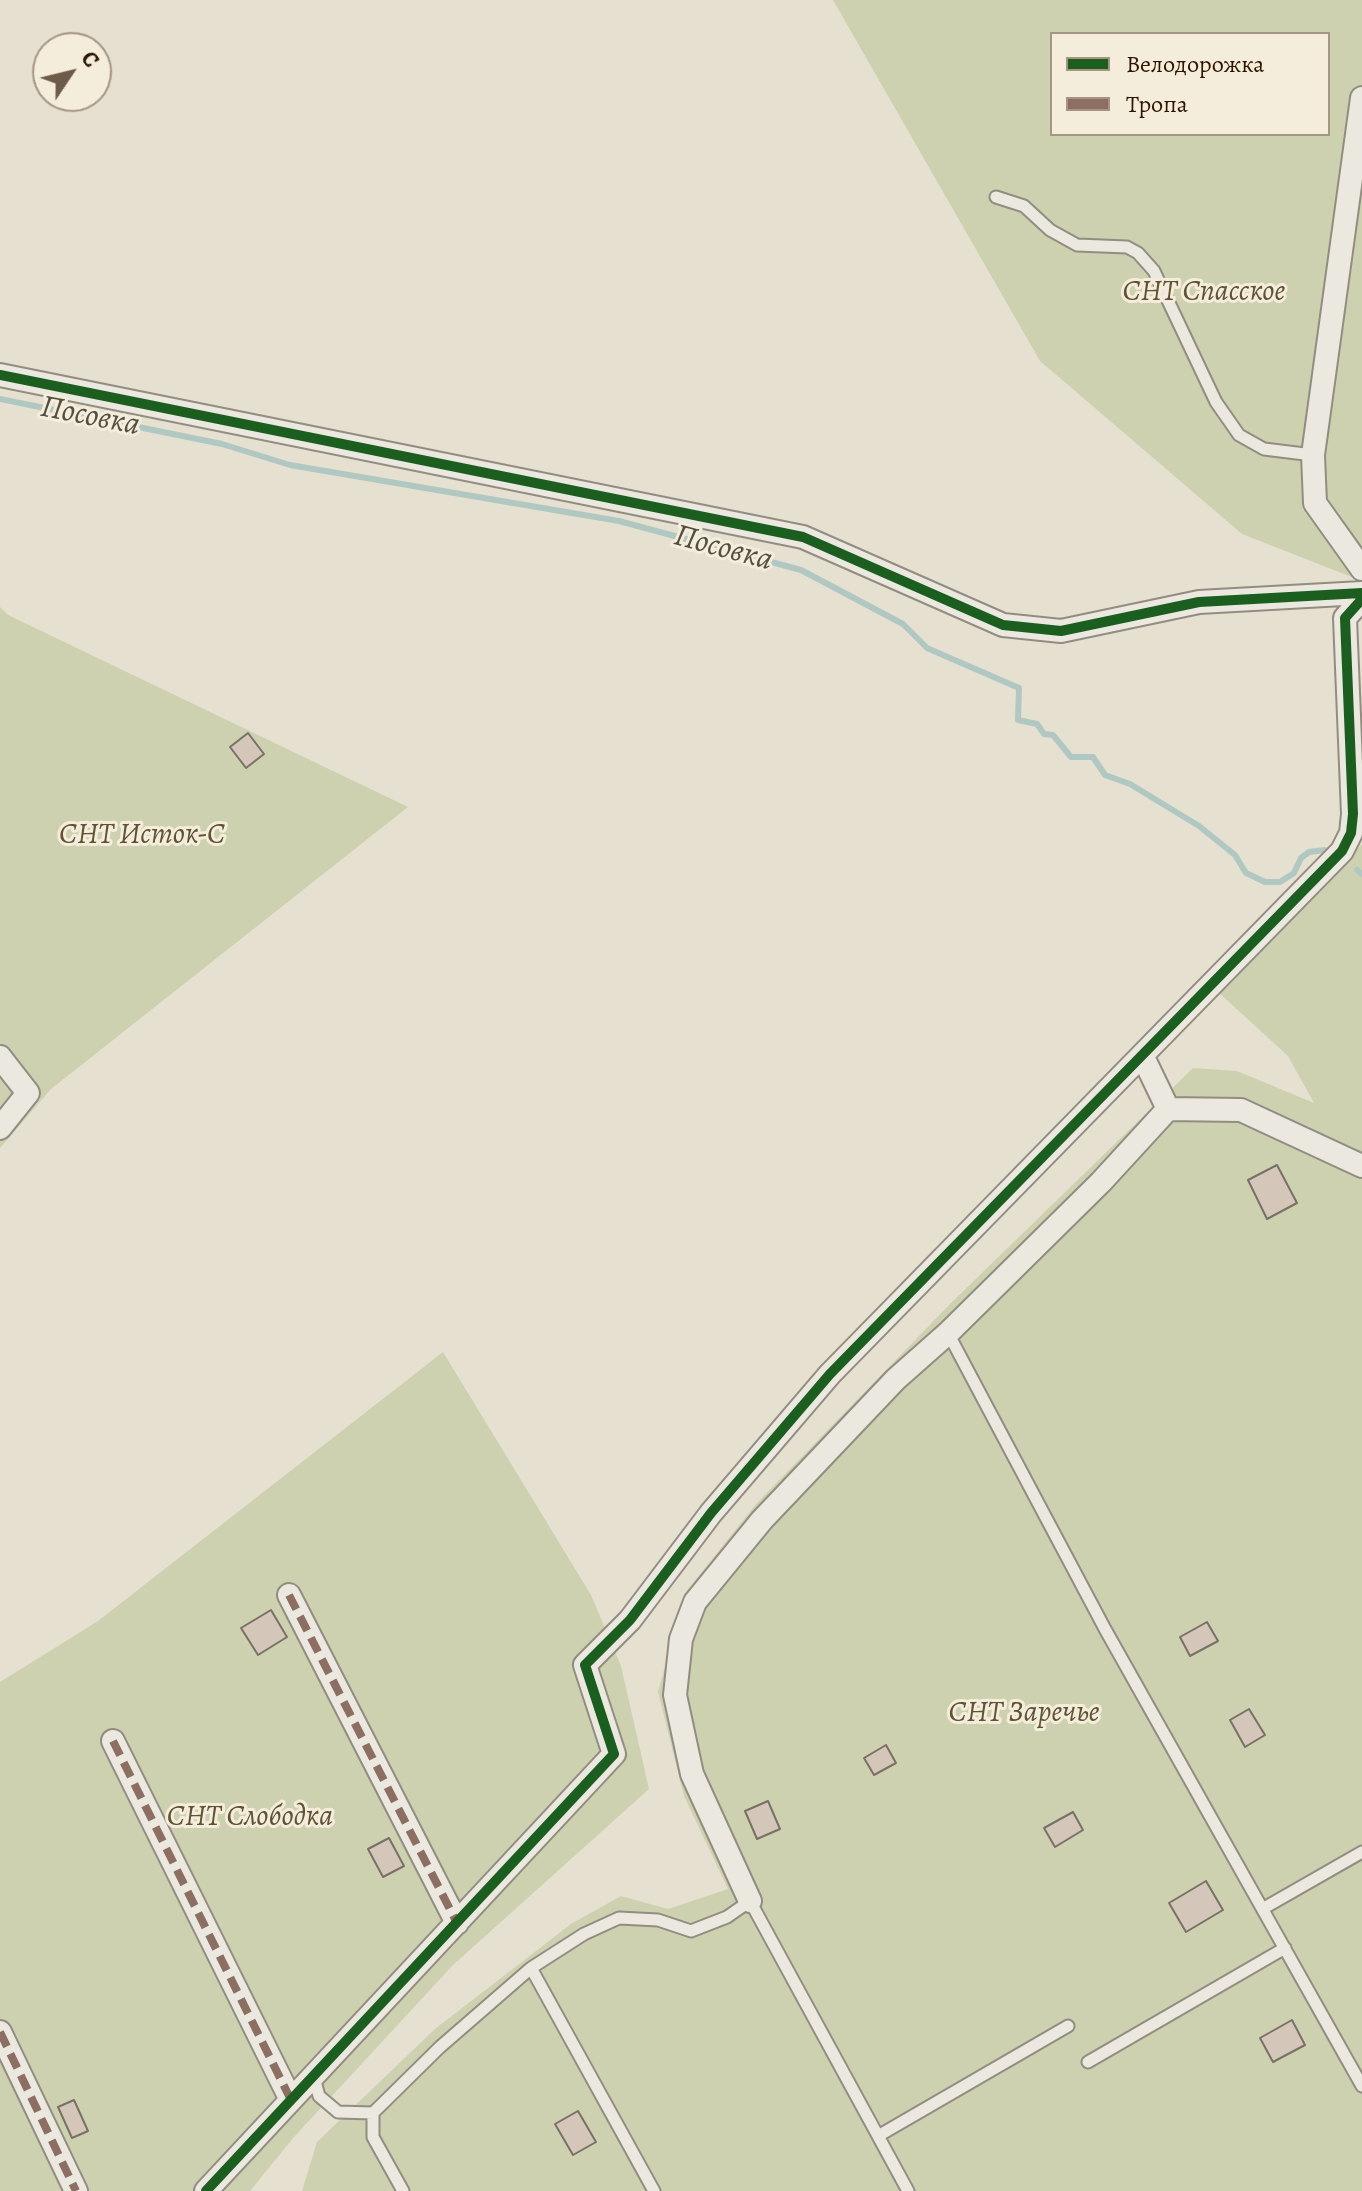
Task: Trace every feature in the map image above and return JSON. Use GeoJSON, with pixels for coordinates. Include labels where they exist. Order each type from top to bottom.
{"type":"FeatureCollection","features":[{"type":"Feature","properties":{"kind":"street"},"geometry":{"type":"LineString","coordinates":[[1362,98],[1313,455],[1315,503],[1362,569]]}},
{"type":"Feature","properties":{"kind":"street"},"geometry":{"type":"LineString","coordinates":[[0,375],[803,537],[1003,625],[1061,631],[1199,602],[1362,593]]}},
{"type":"Feature","properties":{"kind":"street"},"geometry":{"type":"LineString","coordinates":[[206,2191],[614,1754],[585,1665],[630,1620],[711,1513],[830,1374],[1342,851],[1351,833],[1353,814],[1345,618],[1362,599]]}},
{"type":"Feature","properties":{"kind":"street"},"geometry":{"type":"LineString","coordinates":[[0,1057],[28,1093],[0,1128]]}},
{"type":"Feature","properties":{"kind":"street"},"geometry":{"type":"LineString","coordinates":[[1143,1057],[1168,1109]]}},
{"type":"Feature","properties":{"kind":"street"},"geometry":{"type":"LineString","coordinates":[[750,1901],[692,1774],[675,1695],[681,1639],[695,1602],[762,1520],[896,1379],[948,1333],[1101,1182],[1168,1109],[1241,1110],[1362,1166]]}},
{"type":"Feature","properties":{"kind":"street"},"geometry":{"type":"LineString","coordinates":[[289,1595],[457,1923]]}},
{"type":"Feature","properties":{"kind":"street"},"geometry":{"type":"LineString","coordinates":[[113,1741],[290,2098]]}},
{"type":"Feature","properties":{"kind":"street"},"geometry":{"type":"LineString","coordinates":[[0,2032],[76,2191]]}},
{"type":"Feature","properties":{"kind":"lane"},"geometry":{"type":"LineString","coordinates":[[996,197],[1024,206],[1050,230],[1077,245],[1127,247],[1138,253],[1154,271],[1216,402],[1239,435],[1264,449],[1313,455]]}},
{"type":"Feature","properties":{"kind":"lane"},"geometry":{"type":"LineString","coordinates":[[948,1333],[1112,1642],[1362,2086]]}},
{"type":"Feature","properties":{"kind":"lane"},"geometry":{"type":"LineString","coordinates":[[1264,1908],[1362,1852]]}},
{"type":"Feature","properties":{"kind":"lane"},"geometry":{"type":"LineString","coordinates":[[403,2191],[373,2137],[373,2113],[440,2047],[531,1968],[584,1934],[619,1918],[658,1920],[691,1931],[727,1917],[750,1901],[908,2191]]}},
{"type":"Feature","properties":{"kind":"lane"},"geometry":{"type":"LineString","coordinates":[[1088,2062],[1285,1948]]}},
{"type":"Feature","properties":{"kind":"lane"},"geometry":{"type":"LineString","coordinates":[[531,1968],[654,2191]]}},
{"type":"Feature","properties":{"kind":"lane"},"geometry":{"type":"LineString","coordinates":[[878,2136],[1068,2026]]}},
{"type":"Feature","properties":{"kind":"lane"},"geometry":{"type":"LineString","coordinates":[[313,2073],[319,2096],[338,2112],[373,2113]]}},
{"type":"Feature","properties":{"kind":"green space","name":"СНТ Спасское"},"geometry":{"type":"Polygon","coordinates":[[[833,0],[1362,0],[1362,581],[1242,534],[1040,361],[833,0]]]}},
{"type":"Feature","properties":{"kind":"green space","name":"СНТ Исток-С"},"geometry":{"type":"Polygon","coordinates":[[[0,607],[8,615],[408,807],[51,1089],[0,1148],[0,607]]]}},
{"type":"Feature","properties":{"kind":"green space","name":"СНТ Заречье"},"geometry":{"type":"Polygon","coordinates":[[[1362,844],[1362,2191],[302,2191],[317,2142],[435,2029],[571,1924],[621,1896],[668,1909],[728,1889],[684,1796],[658,1692],[685,1593],[756,1504],[951,1303],[1193,1068],[1237,1071],[1314,1103],[1288,1056],[1218,992],[1362,844]]]}},
{"type":"Feature","properties":{"kind":"green space","name":"СНТ Слободка"},"geometry":{"type":"Polygon","coordinates":[[[443,1352],[591,1595],[621,1666],[649,1789],[453,1965],[294,2137],[250,2191],[0,2191],[0,1682],[98,1621],[443,1352]]]}},
{"type":"Feature","properties":{"kind":"building"},"geometry":{"type":"Polygon","coordinates":[[[248,733],[264,754],[246,768],[230,747],[248,733]]]}},
{"type":"Feature","properties":{"kind":"building"},"geometry":{"type":"Polygon","coordinates":[[[1277,1165],[1297,1203],[1267,1219],[1248,1180],[1277,1165]]]}},
{"type":"Feature","properties":{"kind":"building"},"geometry":{"type":"Polygon","coordinates":[[[271,1610],[287,1637],[258,1655],[241,1628],[271,1610]]]}},
{"type":"Feature","properties":{"kind":"building"},"geometry":{"type":"Polygon","coordinates":[[[1207,1622],[1218,1641],[1190,1656],[1180,1637],[1207,1622]]]}},
{"type":"Feature","properties":{"kind":"building"},"geometry":{"type":"Polygon","coordinates":[[[1249,1709],[1265,1735],[1245,1747],[1230,1720],[1249,1709]]]}},
{"type":"Feature","properties":{"kind":"building"},"geometry":{"type":"Polygon","coordinates":[[[886,1745],[896,1763],[874,1775],[864,1758],[886,1745]]]}},
{"type":"Feature","properties":{"kind":"building"},"geometry":{"type":"Polygon","coordinates":[[[768,1801],[780,1829],[757,1839],[745,1811],[768,1801]]]}},
{"type":"Feature","properties":{"kind":"building"},"geometry":{"type":"Polygon","coordinates":[[[1073,1812],[1083,1830],[1055,1847],[1044,1828],[1073,1812]]]}},
{"type":"Feature","properties":{"kind":"building"},"geometry":{"type":"Polygon","coordinates":[[[389,1838],[404,1866],[383,1877],[368,1849],[389,1838]]]}},
{"type":"Feature","properties":{"kind":"building"},"geometry":{"type":"Polygon","coordinates":[[[1206,1881],[1223,1910],[1186,1932],[1169,1903],[1206,1881]]]}},
{"type":"Feature","properties":{"kind":"building"},"geometry":{"type":"Polygon","coordinates":[[[1292,2020],[1305,2045],[1273,2062],[1260,2038],[1292,2020]]]}},
{"type":"Feature","properties":{"kind":"building"},"geometry":{"type":"Polygon","coordinates":[[[74,2100],[88,2131],[72,2138],[58,2107],[74,2100]]]}},
{"type":"Feature","properties":{"kind":"building"},"geometry":{"type":"Polygon","coordinates":[[[578,2111],[596,2142],[573,2155],[555,2124],[578,2111]]]}},
{"type":"Feature","properties":{"kind":"waterway","name":"Посовка"},"geometry":{"type":"LineString","coordinates":[[0,399],[222,444],[290,465],[619,521],[801,570],[903,624],[927,648],[1019,688],[1018,720],[1037,724],[1044,734],[1053,735],[1071,757],[1093,757],[1105,775],[1130,784],[1199,826],[1235,855],[1246,873],[1265,882],[1280,882],[1294,873],[1301,858],[1309,852],[1325,850]]}},
{"type":"Feature","properties":{"kind":"waterway","name":"Посовка"},"geometry":{"type":"LineString","coordinates":[[1357,870],[1362,874]]}},
{"type":"Feature","properties":{"kind":"marked path"},"geometry":{"type":"LineString","coordinates":[[289,1595],[457,1923]]}},
{"type":"Feature","properties":{"kind":"marked path"},"geometry":{"type":"LineString","coordinates":[[113,1741],[290,2098]]}},
{"type":"Feature","properties":{"kind":"marked path"},"geometry":{"type":"LineString","coordinates":[[0,2032],[76,2191]]}},
{"type":"Feature","properties":{"kind":"cycle path"},"geometry":{"type":"LineString","coordinates":[[0,375],[803,537],[1003,625],[1061,631],[1199,602],[1362,593]]}},
{"type":"Feature","properties":{"kind":"cycle path"},"geometry":{"type":"LineString","coordinates":[[206,2191],[614,1754],[585,1665],[630,1620],[711,1513],[830,1374],[1342,851],[1351,833],[1353,814],[1345,618],[1362,599]]}}]}
